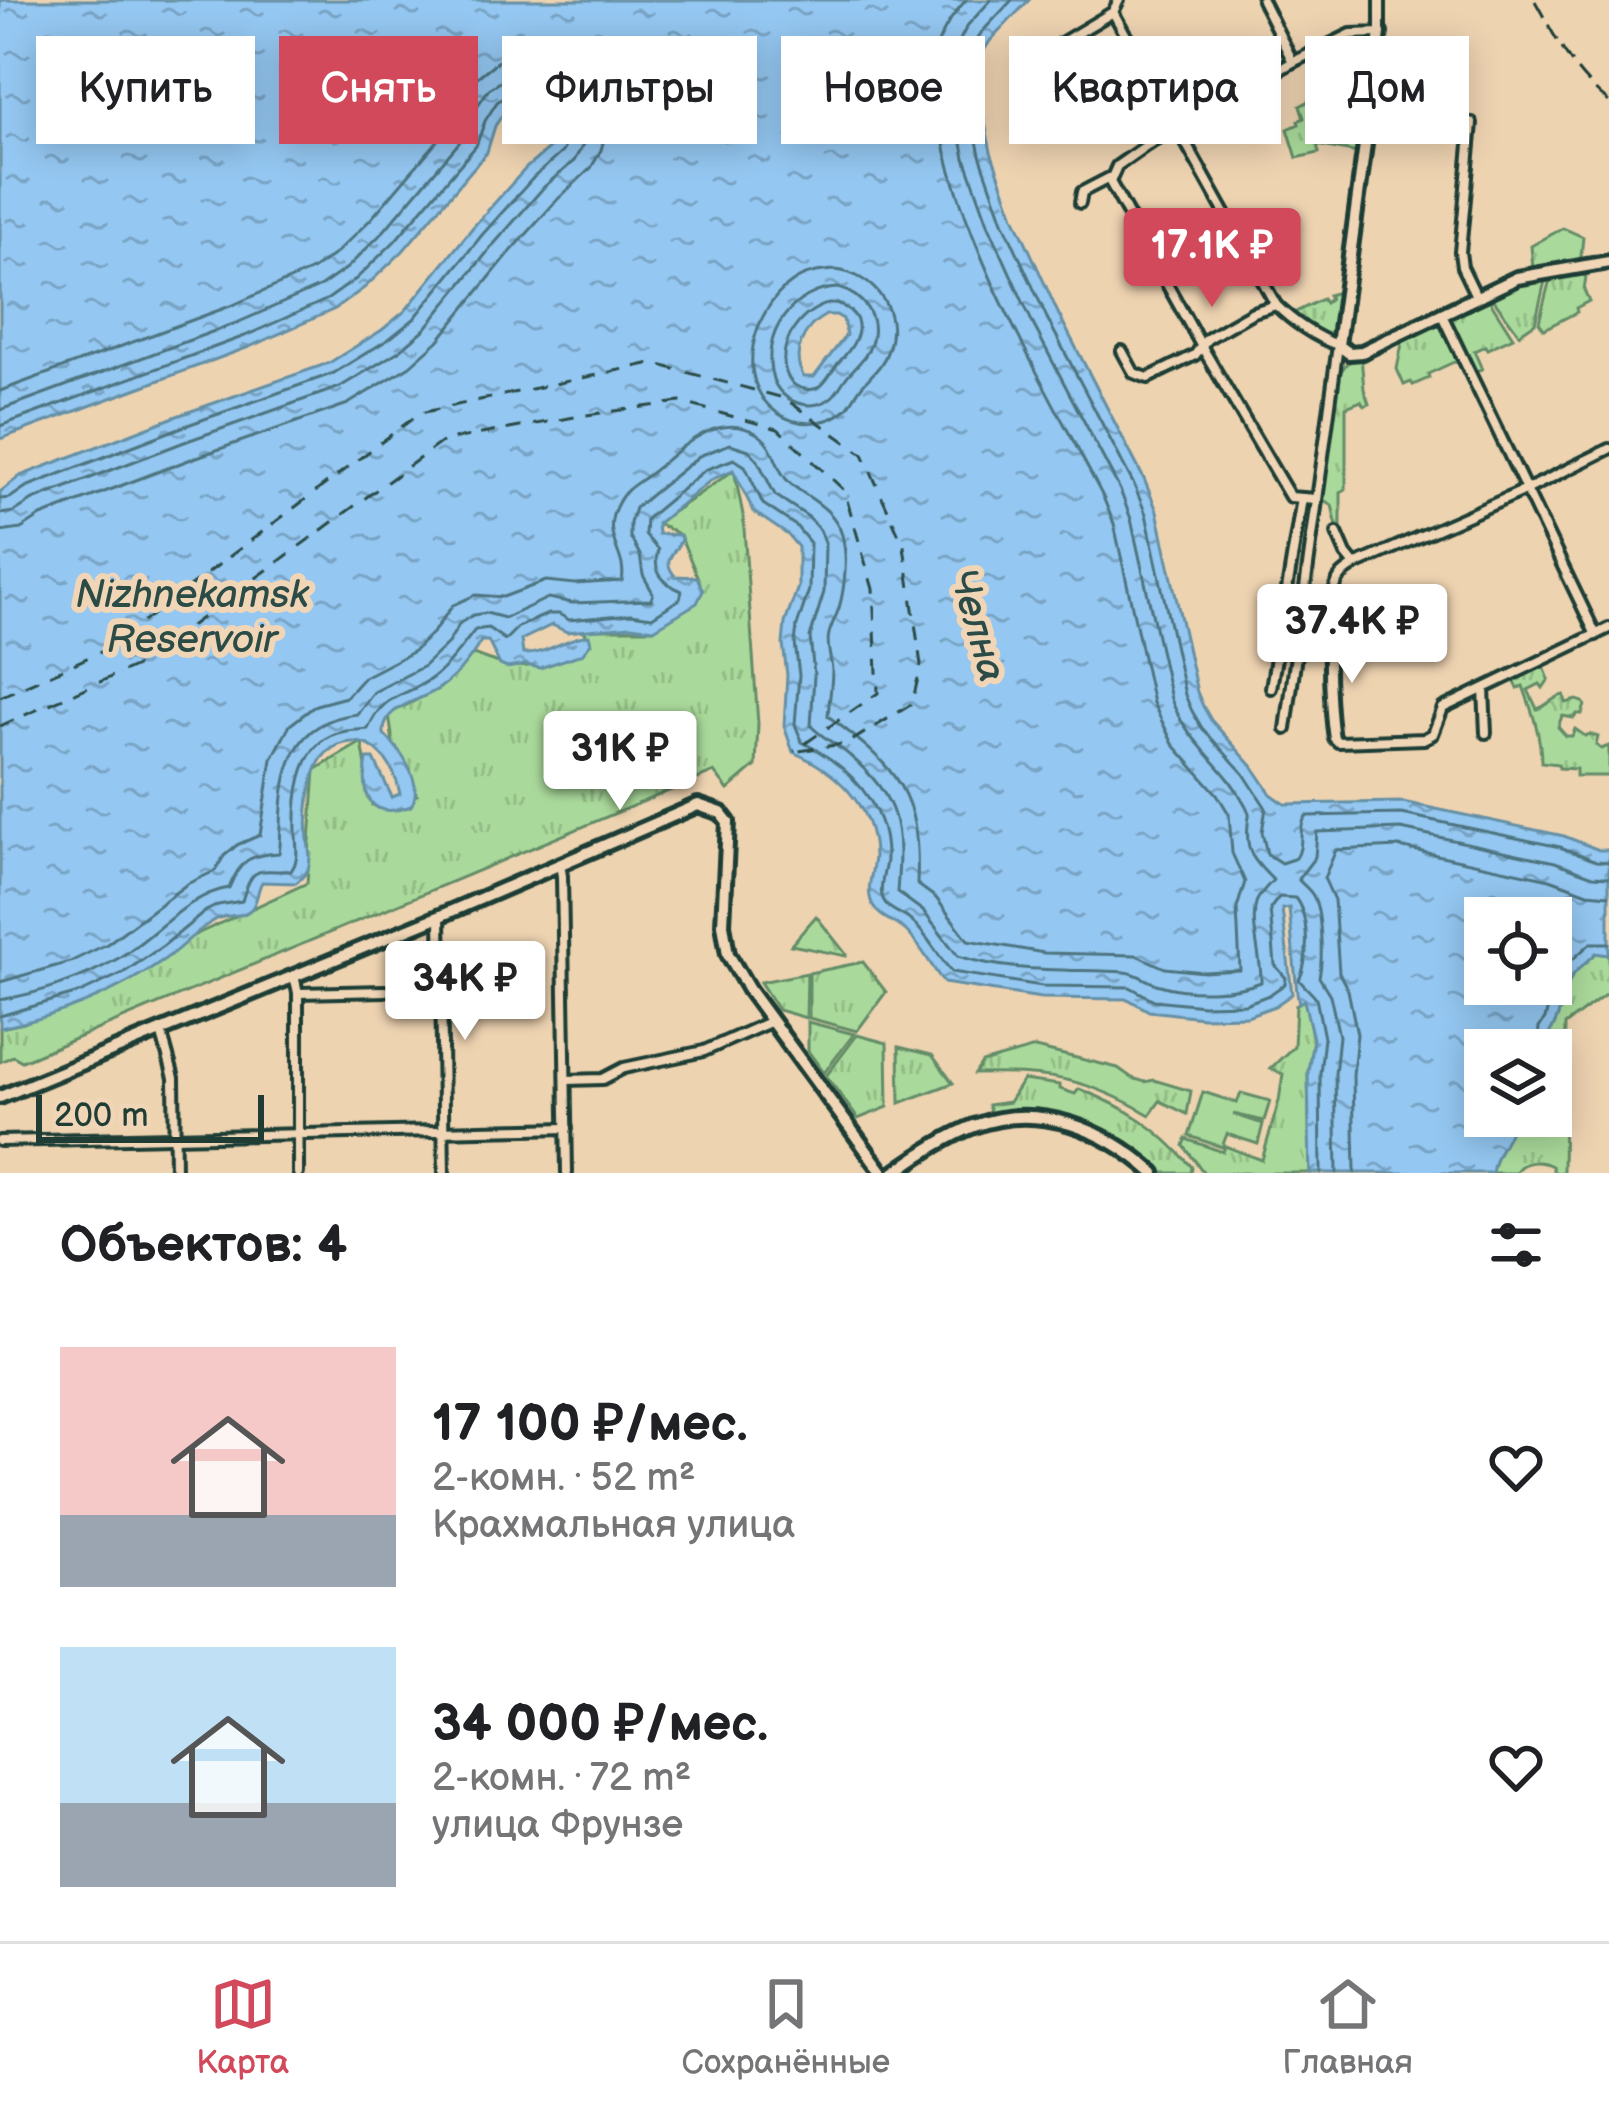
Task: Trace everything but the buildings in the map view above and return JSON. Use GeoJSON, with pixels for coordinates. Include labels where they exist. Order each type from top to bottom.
{"type":"FeatureCollection","features":[{"type":"Feature","properties":{"kind":"street"},"geometry":{"type":"LineString","coordinates":[[1073,36],[1113,12],[1119,0]]}},
{"type":"Feature","properties":{"kind":"street"},"geometry":{"type":"LineString","coordinates":[[1262,0],[1293,62]]}},
{"type":"Feature","properties":{"kind":"street"},"geometry":{"type":"LineString","coordinates":[[1286,728],[1381,0]]}},
{"type":"Feature","properties":{"kind":"street"},"geometry":{"type":"LineString","coordinates":[[1113,12],[1127,36]]}},
{"type":"Feature","properties":{"kind":"street"},"geometry":{"type":"LineString","coordinates":[[1281,69],[1352,34],[1379,33]]}},
{"type":"Feature","properties":{"kind":"street"},"geometry":{"type":"LineString","coordinates":[[1472,123],[1460,252],[1477,298]]}},
{"type":"Feature","properties":{"kind":"street"},"geometry":{"type":"LineString","coordinates":[[1149,144],[1117,166],[1110,182],[1114,194],[1290,497],[1316,500]]}},
{"type":"Feature","properties":{"kind":"street"},"geometry":{"type":"LineString","coordinates":[[1188,144],[1276,305],[1349,353],[1362,352],[1517,278],[1609,262]]}},
{"type":"Feature","properties":{"kind":"street"},"geometry":{"type":"LineString","coordinates":[[1080,202],[1082,191],[1111,176]]}},
{"type":"Feature","properties":{"kind":"street"},"geometry":{"type":"LineString","coordinates":[[1122,351],[1134,373],[1143,379],[1188,359],[1231,324],[1276,305]]}},
{"type":"Feature","properties":{"kind":"street"},"geometry":{"type":"LineString","coordinates":[[1442,315],[1596,635]]}},
{"type":"Feature","properties":{"kind":"street"},"geometry":{"type":"LineString","coordinates":[[1609,449],[1355,565],[1340,578],[1333,595],[1330,637],[1334,738],[1338,742],[1424,739],[1433,734],[1444,708],[1609,628]]}},
{"type":"Feature","properties":{"kind":"street"},"geometry":{"type":"LineString","coordinates":[[1271,688],[1302,498]]}},
{"type":"Feature","properties":{"kind":"street"},"geometry":{"type":"LineString","coordinates":[[1337,533],[1355,565]]}},
{"type":"Feature","properties":{"kind":"street"},"geometry":{"type":"LineString","coordinates":[[1484,689],[1486,733]]}},
{"type":"Feature","properties":{"kind":"street"},"geometry":{"type":"LineString","coordinates":[[0,1097],[698,805],[721,813],[728,822],[723,924],[727,951],[749,990],[883,1173]]}},
{"type":"Feature","properties":{"kind":"street"},"geometry":{"type":"LineString","coordinates":[[560,864],[567,1173]]}},
{"type":"Feature","properties":{"kind":"street"},"geometry":{"type":"LineString","coordinates":[[440,916],[445,1173]]}},
{"type":"Feature","properties":{"kind":"street"},"geometry":{"type":"LineString","coordinates":[[294,975],[298,993],[298,1173]]}},
{"type":"Feature","properties":{"kind":"street"},"geometry":{"type":"LineString","coordinates":[[298,993],[385,991]]}},
{"type":"Feature","properties":{"kind":"street"},"geometry":{"type":"LineString","coordinates":[[566,1080],[603,1079],[624,1068],[704,1051],[772,1021]]}},
{"type":"Feature","properties":{"kind":"street"},"geometry":{"type":"LineString","coordinates":[[160,1031],[174,1078],[175,1173]]}},
{"type":"Feature","properties":{"kind":"street"},"geometry":{"type":"LineString","coordinates":[[894,1173],[965,1130],[1012,1118],[1072,1123],[1119,1145],[1154,1173]]}},
{"type":"Feature","properties":{"kind":"street"},"geometry":{"type":"LineString","coordinates":[[0,1141],[567,1128]]}},
{"type":"Feature","properties":{"kind":"green space"},"geometry":{"type":"Polygon","coordinates":[[[1305,103],[1305,144],[1359,144],[1358,153],[1317,145],[1319,153],[1297,158],[1288,129],[1304,118],[1300,106],[1305,103]]]}},
{"type":"Feature","properties":{"kind":"green space"},"geometry":{"type":"Polygon","coordinates":[[[1563,228],[1583,237],[1581,257],[1577,262],[1533,269],[1531,246],[1563,228]]]}},
{"type":"Feature","properties":{"kind":"green space"},"geometry":{"type":"Polygon","coordinates":[[[1342,254],[1334,334],[1329,338],[1292,314],[1322,299],[1325,303],[1328,295],[1338,292],[1342,254]]]}},
{"type":"Feature","properties":{"kind":"green space"},"geometry":{"type":"Polygon","coordinates":[[[1580,272],[1586,277],[1589,301],[1544,329],[1539,322],[1549,283],[1580,272]]]}},
{"type":"Feature","properties":{"kind":"green space"},"geometry":{"type":"Polygon","coordinates":[[[1545,281],[1535,323],[1519,334],[1494,300],[1495,294],[1545,281]]]}},
{"type":"Feature","properties":{"kind":"green space"},"geometry":{"type":"Polygon","coordinates":[[[1484,299],[1513,337],[1474,351],[1482,369],[1476,371],[1452,320],[1458,311],[1484,299]]]}},
{"type":"Feature","properties":{"kind":"green space"},"geometry":{"type":"Polygon","coordinates":[[[1442,324],[1468,374],[1467,376],[1461,363],[1454,362],[1428,374],[1429,378],[1404,385],[1397,369],[1403,339],[1442,324]]]}},
{"type":"Feature","properties":{"kind":"green space"},"geometry":{"type":"Polygon","coordinates":[[[1361,357],[1369,404],[1364,406],[1361,401],[1346,407],[1346,489],[1341,492],[1341,528],[1352,555],[1341,538],[1332,505],[1320,498],[1335,380],[1347,363],[1361,357]]]}},
{"type":"Feature","properties":{"kind":"green space"},"geometry":{"type":"Polygon","coordinates":[[[734,470],[743,515],[758,724],[756,766],[728,790],[714,772],[22,1061],[13,1056],[0,1062],[0,1028],[24,1023],[307,883],[315,770],[362,742],[372,805],[417,795],[393,743],[389,714],[440,688],[473,654],[508,665],[534,665],[591,643],[583,629],[654,629],[700,583],[680,535],[657,523],[734,470]]]}},
{"type":"Feature","properties":{"kind":"green space"},"geometry":{"type":"Polygon","coordinates":[[[1543,665],[1549,679],[1543,688],[1540,684],[1528,690],[1537,709],[1564,695],[1566,703],[1583,702],[1582,714],[1562,716],[1558,727],[1566,736],[1572,736],[1575,729],[1598,737],[1596,745],[1601,749],[1609,746],[1609,776],[1576,776],[1576,769],[1541,762],[1530,705],[1523,686],[1518,688],[1513,679],[1543,665]]]}},
{"type":"Feature","properties":{"kind":"green space"},"geometry":{"type":"Polygon","coordinates":[[[816,916],[846,954],[846,956],[791,945],[816,916]]]}},
{"type":"Feature","properties":{"kind":"green space"},"geometry":{"type":"Polygon","coordinates":[[[1596,953],[1609,955],[1609,992],[1565,1029],[1551,1029],[1561,1005],[1572,1005],[1573,975],[1596,953]]]}},
{"type":"Feature","properties":{"kind":"green space"},"geometry":{"type":"Polygon","coordinates":[[[863,962],[886,992],[857,1031],[809,1018],[809,973],[863,962]]]}},
{"type":"Feature","properties":{"kind":"green space"},"geometry":{"type":"Polygon","coordinates":[[[807,973],[806,1018],[778,1010],[760,982],[807,973]]]}},
{"type":"Feature","properties":{"kind":"green space"},"geometry":{"type":"Polygon","coordinates":[[[1304,999],[1313,1039],[1308,1072],[1310,1173],[1204,1173],[1184,1146],[1186,1139],[1223,1152],[1225,1146],[1262,1160],[1283,1074],[1270,1069],[1294,1046],[1296,1005],[1304,999]]]}},
{"type":"Feature","properties":{"kind":"green space"},"geometry":{"type":"Polygon","coordinates":[[[808,1022],[854,1034],[824,1073],[808,1051],[808,1022]]]}},
{"type":"Feature","properties":{"kind":"green space"},"geometry":{"type":"Polygon","coordinates":[[[857,1035],[887,1043],[888,1107],[858,1119],[826,1076],[857,1035]]]}},
{"type":"Feature","properties":{"kind":"green space"},"geometry":{"type":"Polygon","coordinates":[[[899,1047],[932,1055],[953,1083],[900,1103],[899,1047]]]}},
{"type":"Feature","properties":{"kind":"green space"},"geometry":{"type":"Polygon","coordinates":[[[1035,1048],[1191,1091],[1187,1114],[1160,1101],[1150,1115],[1066,1080],[975,1074],[982,1063],[1035,1048]]]}},
{"type":"Feature","properties":{"kind":"green space"},"geometry":{"type":"Polygon","coordinates":[[[1023,1080],[1060,1085],[1075,1094],[1079,1089],[1127,1111],[1167,1141],[1192,1167],[1191,1173],[1156,1173],[1119,1142],[1018,1114],[991,1115],[988,1105],[1009,1102],[1023,1080]]]}},
{"type":"Feature","properties":{"kind":"green space"},"geometry":{"type":"Polygon","coordinates":[[[1203,1092],[1237,1103],[1241,1093],[1270,1101],[1264,1121],[1233,1114],[1263,1124],[1258,1144],[1227,1134],[1222,1147],[1189,1136],[1203,1092]]]}},
{"type":"Feature","properties":{"kind":"green space"},"geometry":{"type":"Polygon","coordinates":[[[1506,1137],[1563,1137],[1563,1173],[1536,1162],[1526,1163],[1515,1173],[1492,1173],[1506,1137]]]}},
{"type":"Feature","properties":{"kind":"water","name":"Nizhnekamsk Reservoir"},"geometry":{"type":"Polygon","coordinates":[[[0,0],[1029,0],[985,49],[985,36],[781,36],[781,144],[985,144],[985,123],[1014,216],[1157,511],[1197,692],[1211,720],[1271,794],[1285,804],[1403,802],[1609,850],[1609,955],[1596,953],[1572,977],[1572,897],[1464,897],[1464,1005],[1561,1005],[1552,1029],[1464,1029],[1464,1137],[1507,1137],[1492,1173],[1310,1173],[1308,1072],[1313,1039],[1304,1000],[1299,1003],[1297,993],[1289,908],[1282,909],[1292,994],[1247,1016],[1202,1017],[1149,1011],[1128,999],[1041,998],[944,983],[910,936],[881,915],[871,901],[872,837],[859,805],[824,769],[793,752],[784,726],[787,675],[783,644],[798,587],[798,547],[754,512],[733,470],[711,480],[657,524],[658,534],[680,535],[669,566],[675,576],[697,577],[703,591],[697,603],[654,629],[631,626],[567,632],[552,625],[521,640],[523,654],[589,635],[591,643],[582,654],[540,668],[500,665],[488,641],[481,641],[447,682],[396,710],[385,724],[384,734],[413,778],[411,806],[386,810],[371,802],[365,784],[367,759],[374,759],[392,797],[400,794],[389,764],[375,749],[356,742],[329,750],[314,776],[308,809],[310,862],[296,883],[262,882],[248,911],[210,923],[127,983],[65,1010],[0,1028],[0,492],[20,476],[329,363],[382,330],[405,311],[473,227],[554,144],[757,144],[757,36],[502,36],[502,116],[487,152],[403,251],[364,288],[335,309],[249,347],[0,439],[0,0]],[[826,315],[801,342],[798,359],[804,377],[814,377],[846,335],[843,319],[826,315]]]}},
{"type":"Feature","properties":{"kind":"ferry route"},"geometry":{"type":"LineString","coordinates":[[0,697],[107,649],[420,413],[652,363],[784,398],[863,454],[904,546],[921,665],[912,704],[848,743],[793,752]]}},
{"type":"Feature","properties":{"kind":"ferry route"},"geometry":{"type":"LineString","coordinates":[[0,726],[136,666],[443,441],[680,402],[778,429],[844,490],[873,589],[878,693],[794,751]]}},
{"type":"Feature","properties":{"kind":"railway"},"geometry":{"type":"LineString","coordinates":[[1535,1],[1575,68],[1609,102]]}},
{"type":"Feature","properties":{"kind":"water label","name":"Челна"},"geometry":{"type":"Point","coordinates":[979,625]}}]}
